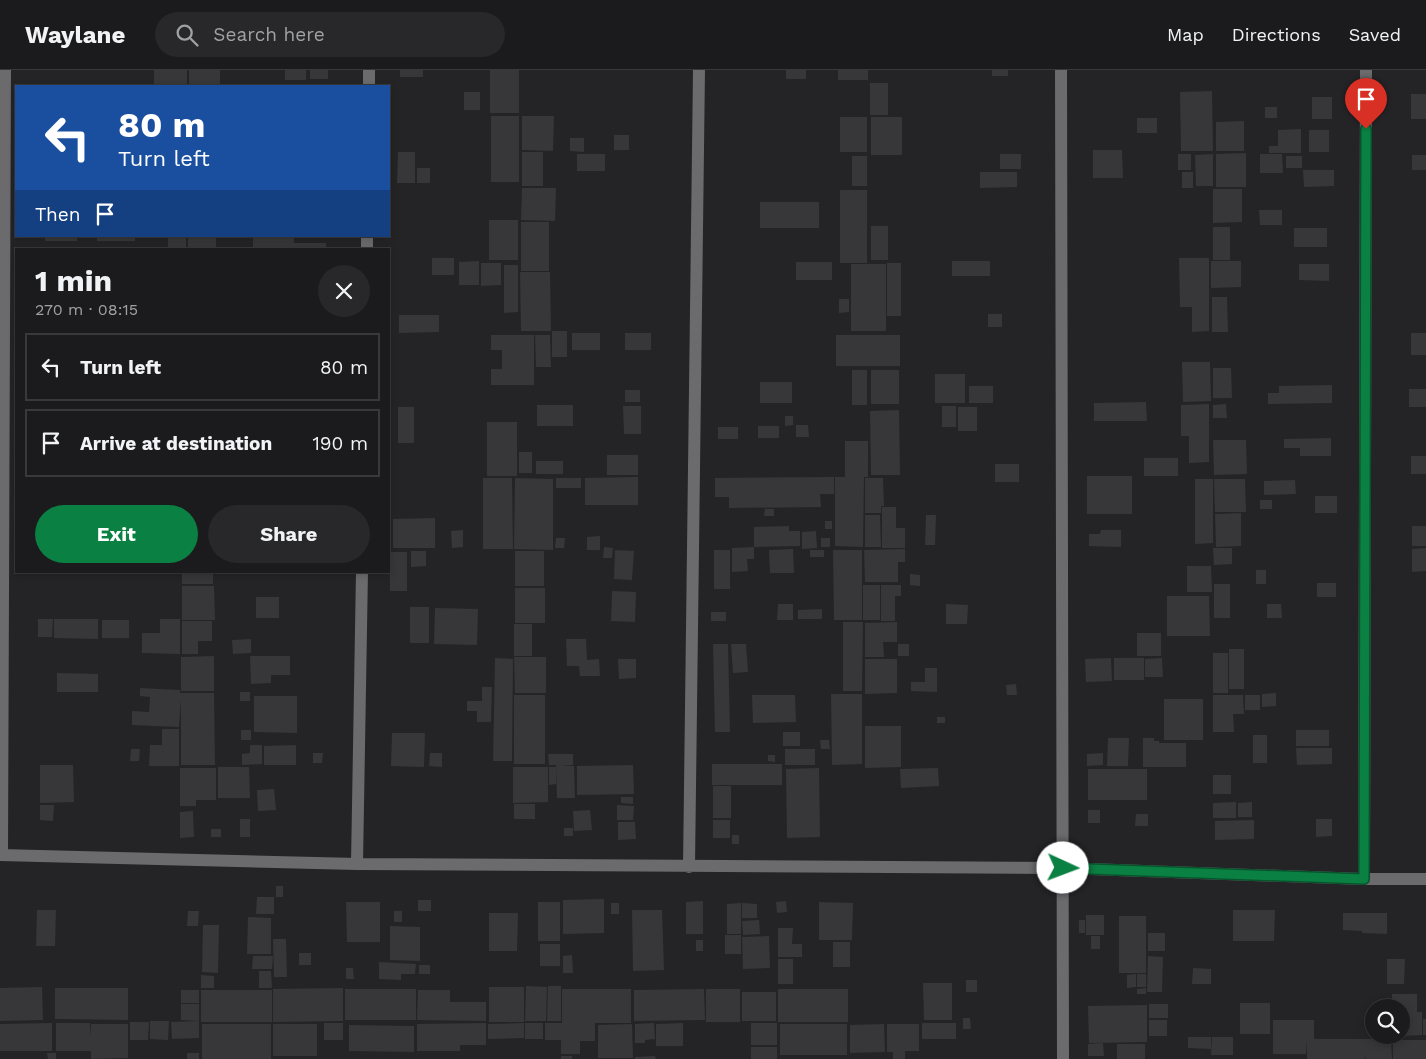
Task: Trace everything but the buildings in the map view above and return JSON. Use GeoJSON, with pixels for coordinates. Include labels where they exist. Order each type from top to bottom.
{"type":"FeatureCollection","features":[{"type":"Feature","properties":{"kind":"street"},"geometry":{"type":"LineString","coordinates":[[4,70],[1,856],[357,864],[1063,868],[1364,879],[1426,879]]}},
{"type":"Feature","properties":{"kind":"street"},"geometry":{"type":"LineString","coordinates":[[369,70],[369,85]]}},
{"type":"Feature","properties":{"kind":"street"},"geometry":{"type":"LineString","coordinates":[[689,867],[699,70]]}},
{"type":"Feature","properties":{"kind":"street"},"geometry":{"type":"LineString","coordinates":[[1060,70],[1063,1059]]}},
{"type":"Feature","properties":{"kind":"street"},"geometry":{"type":"LineString","coordinates":[[1364,879],[1366,70]]}},
{"type":"Feature","properties":{"kind":"street"},"geometry":{"type":"LineString","coordinates":[[357,864],[362,573]]}},
{"type":"Feature","properties":{"kind":"route"},"geometry":{"type":"LineString","coordinates":[[1063,868],[1364,879],[1366,129]]}}]}
